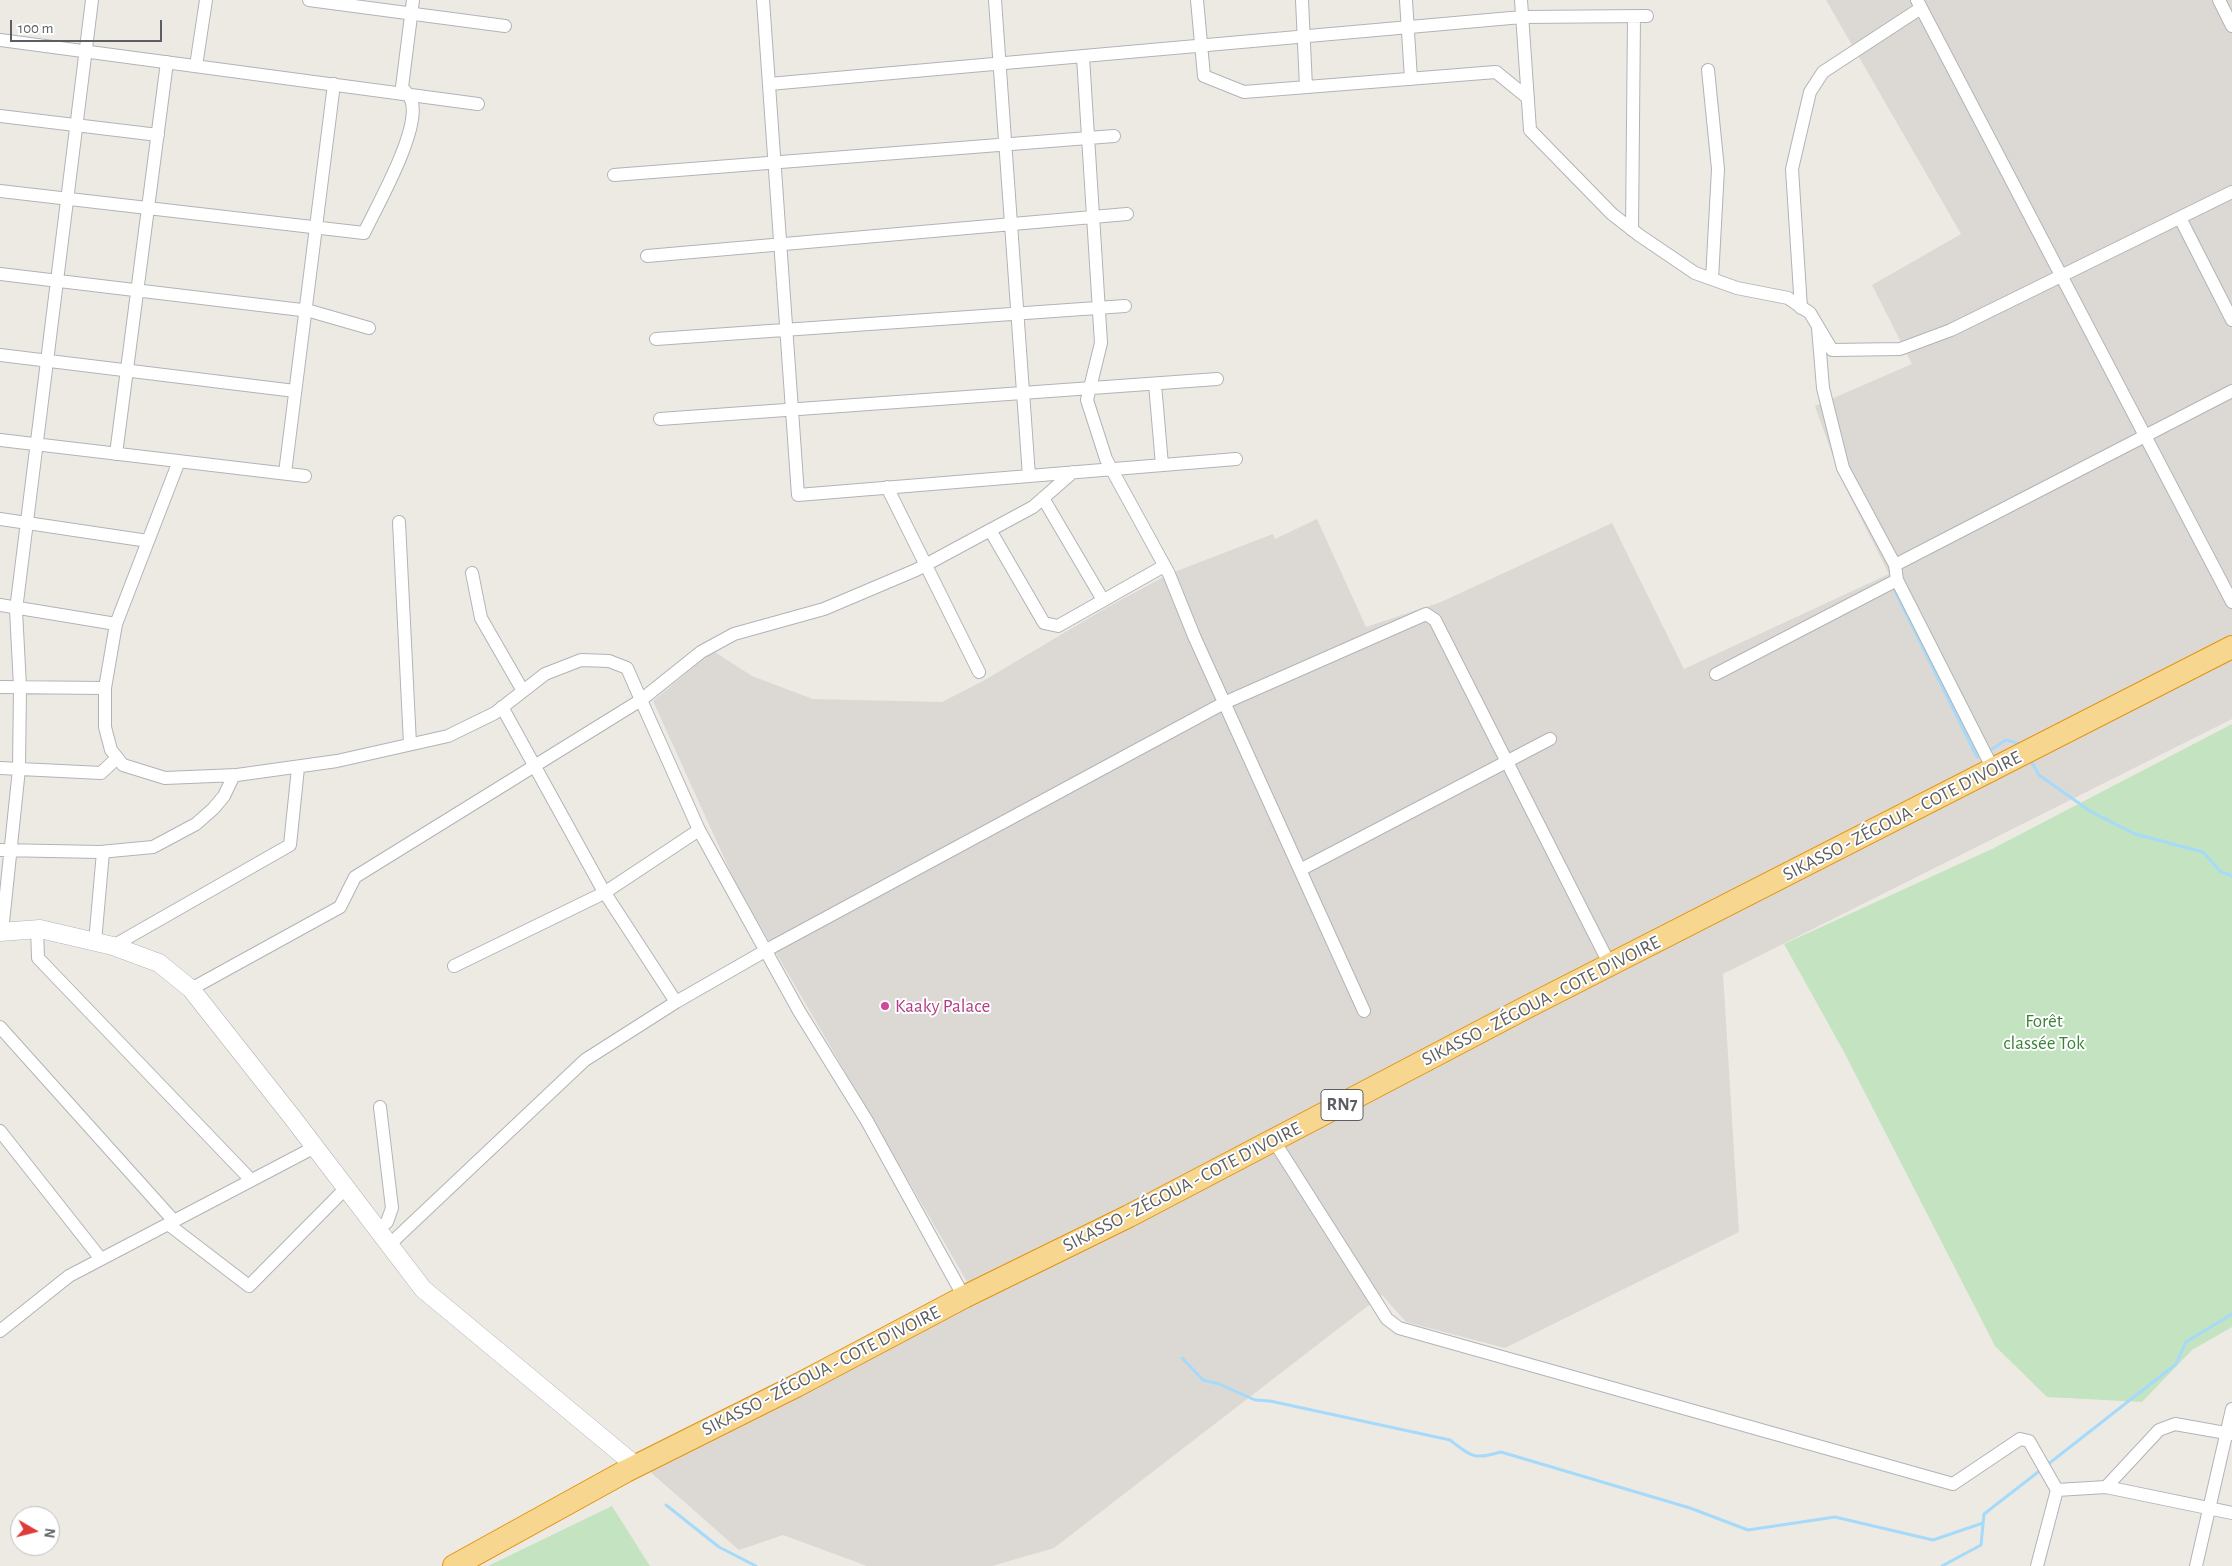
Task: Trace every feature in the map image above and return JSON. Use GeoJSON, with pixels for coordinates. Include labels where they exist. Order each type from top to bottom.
{"type":"FeatureCollection","features":[{"type":"Feature","properties":{"kind":"highway","name":"SIKASSO - ZÉGOUA - COTE D'IVOIRE"},"geometry":{"type":"LineString","coordinates":[[454,1566],[636,1466],[796,1386],[964,1297],[1129,1216],[1610,965],[2232,648]]}},
{"type":"Feature","properties":{"kind":"street"},"geometry":{"type":"LineString","coordinates":[[92,0],[16,608],[20,687],[19,769],[5,850],[1,932],[37,929],[113,946],[158,963],[191,989],[315,1147],[422,1289],[636,1466]]}},
{"type":"Feature","properties":{"kind":"street"},"geometry":{"type":"LineString","coordinates":[[196,66],[206,0]]}},
{"type":"Feature","properties":{"kind":"street"},"geometry":{"type":"LineString","coordinates":[[310,0],[505,26]]}},
{"type":"Feature","properties":{"kind":"street"},"geometry":{"type":"LineString","coordinates":[[0,190],[364,233],[408,139],[413,117],[412,102],[402,86],[412,0]]}},
{"type":"Feature","properties":{"kind":"street"},"geometry":{"type":"LineString","coordinates":[[763,0],[798,495],[1236,459]]}},
{"type":"Feature","properties":{"kind":"street"},"geometry":{"type":"LineString","coordinates":[[995,0],[1029,476]]}},
{"type":"Feature","properties":{"kind":"street"},"geometry":{"type":"LineString","coordinates":[[1197,0],[1204,76],[1244,92],[1496,72],[1528,98]]}},
{"type":"Feature","properties":{"kind":"street"},"geometry":{"type":"LineString","coordinates":[[1302,0],[1306,87]]}},
{"type":"Feature","properties":{"kind":"street"},"geometry":{"type":"LineString","coordinates":[[1406,0],[1411,79]]}},
{"type":"Feature","properties":{"kind":"street"},"geometry":{"type":"LineString","coordinates":[[1521,0],[1530,130],[1612,214],[1632,230],[1695,273],[1737,288],[1788,298],[1810,313],[1832,350],[1900,349],[1951,330],[2232,192]]}},
{"type":"Feature","properties":{"kind":"street"},"geometry":{"type":"LineString","coordinates":[[2219,0],[2232,26]]}},
{"type":"Feature","properties":{"kind":"street"},"geometry":{"type":"LineString","coordinates":[[1802,308],[1792,169],[1810,92],[1822,72],[1919,4],[2232,602]]}},
{"type":"Feature","properties":{"kind":"street"},"geometry":{"type":"LineString","coordinates":[[769,84],[1304,38],[1522,17],[1641,16],[1632,230]]}},
{"type":"Feature","properties":{"kind":"street"},"geometry":{"type":"LineString","coordinates":[[0,40],[478,104]]}},
{"type":"Feature","properties":{"kind":"street"},"geometry":{"type":"LineString","coordinates":[[1083,57],[1086,138],[1101,343],[1087,400],[1106,458],[1164,566],[1364,1011]]}},
{"type":"Feature","properties":{"kind":"street"},"geometry":{"type":"LineString","coordinates":[[116,454],[167,62]]}},
{"type":"Feature","properties":{"kind":"street"},"geometry":{"type":"LineString","coordinates":[[1708,70],[1718,169],[1712,278]]}},
{"type":"Feature","properties":{"kind":"street"},"geometry":{"type":"LineString","coordinates":[[285,473],[334,84]]}},
{"type":"Feature","properties":{"kind":"street"},"geometry":{"type":"LineString","coordinates":[[0,116],[158,135]]}},
{"type":"Feature","properties":{"kind":"street"},"geometry":{"type":"LineString","coordinates":[[614,175],[1114,136]]}},
{"type":"Feature","properties":{"kind":"street"},"geometry":{"type":"LineString","coordinates":[[647,256],[1127,214]]}},
{"type":"Feature","properties":{"kind":"street"},"geometry":{"type":"LineString","coordinates":[[2180,218],[2232,320]]}},
{"type":"Feature","properties":{"kind":"street"},"geometry":{"type":"LineString","coordinates":[[0,274],[305,311],[369,328]]}},
{"type":"Feature","properties":{"kind":"street"},"geometry":{"type":"LineString","coordinates":[[656,339],[1125,306]]}},
{"type":"Feature","properties":{"kind":"street"},"geometry":{"type":"LineString","coordinates":[[1818,327],[1823,388],[1843,468],[1895,565],[1897,580],[1993,769]]}},
{"type":"Feature","properties":{"kind":"street"},"geometry":{"type":"LineString","coordinates":[[0,355],[295,390]]}},
{"type":"Feature","properties":{"kind":"street"},"geometry":{"type":"LineString","coordinates":[[660,418],[1217,379]]}},
{"type":"Feature","properties":{"kind":"street"},"geometry":{"type":"LineString","coordinates":[[1155,384],[1162,465]]}},
{"type":"Feature","properties":{"kind":"street"},"geometry":{"type":"LineString","coordinates":[[1895,565],[2232,391]]}},
{"type":"Feature","properties":{"kind":"street"},"geometry":{"type":"LineString","coordinates":[[0,440],[305,476]]}},
{"type":"Feature","properties":{"kind":"street"},"geometry":{"type":"LineString","coordinates":[[179,461],[116,624],[105,688],[105,727],[111,750],[123,765],[165,778],[234,775],[298,768],[448,736],[502,707],[545,674],[581,660],[609,661],[627,668],[699,830],[799,1011],[867,1122],[964,1297]]}},
{"type":"Feature","properties":{"kind":"street"},"geometry":{"type":"LineString","coordinates":[[191,989],[340,907],[355,877],[641,700],[701,652],[734,634],[824,610],[926,565],[1033,507],[1073,472]]}},
{"type":"Feature","properties":{"kind":"street"},"geometry":{"type":"LineString","coordinates":[[887,488],[980,672]]}},
{"type":"Feature","properties":{"kind":"street"},"geometry":{"type":"LineString","coordinates":[[1043,498],[1103,600]]}},
{"type":"Feature","properties":{"kind":"street"},"geometry":{"type":"LineString","coordinates":[[0,519],[148,541]]}},
{"type":"Feature","properties":{"kind":"street"},"geometry":{"type":"LineString","coordinates":[[399,522],[410,744]]}},
{"type":"Feature","properties":{"kind":"street"},"geometry":{"type":"LineString","coordinates":[[990,530],[1044,623],[1058,626],[1164,566]]}},
{"type":"Feature","properties":{"kind":"street"},"geometry":{"type":"LineString","coordinates":[[472,573],[481,618],[523,691]]}},
{"type":"Feature","properties":{"kind":"street"},"geometry":{"type":"LineString","coordinates":[[1716,674],[1897,580]]}},
{"type":"Feature","properties":{"kind":"street"},"geometry":{"type":"LineString","coordinates":[[0,606],[116,624]]}},
{"type":"Feature","properties":{"kind":"street"},"geometry":{"type":"LineString","coordinates":[[389,1245],[585,1060],[676,1002],[766,951],[1224,703],[1426,614],[1434,620],[1610,965]]}},
{"type":"Feature","properties":{"kind":"street"},"geometry":{"type":"LineString","coordinates":[[0,687],[105,688]]}},
{"type":"Feature","properties":{"kind":"street"},"geometry":{"type":"LineString","coordinates":[[502,707],[604,893],[676,1002]]}},
{"type":"Feature","properties":{"kind":"street"},"geometry":{"type":"LineString","coordinates":[[1300,870],[1550,739]]}},
{"type":"Feature","properties":{"kind":"street"},"geometry":{"type":"LineString","coordinates":[[0,768],[102,773],[117,758]]}},
{"type":"Feature","properties":{"kind":"street"},"geometry":{"type":"LineString","coordinates":[[113,946],[290,845],[298,768]]}},
{"type":"Feature","properties":{"kind":"street"},"geometry":{"type":"LineString","coordinates":[[5,850],[104,852],[153,847],[196,824],[213,809],[224,796],[234,775]]}},
{"type":"Feature","properties":{"kind":"street"},"geometry":{"type":"LineString","coordinates":[[454,966],[604,893],[699,830]]}},
{"type":"Feature","properties":{"kind":"street"},"geometry":{"type":"LineString","coordinates":[[95,942],[104,852]]}},
{"type":"Feature","properties":{"kind":"street"},"geometry":{"type":"LineString","coordinates":[[37,929],[38,958],[251,1180]]}},
{"type":"Feature","properties":{"kind":"street"},"geometry":{"type":"LineString","coordinates":[[0,1027],[171,1222],[249,1286],[346,1188]]}},
{"type":"Feature","properties":{"kind":"street"},"geometry":{"type":"LineString","coordinates":[[377,1230],[386,1222],[392,1208],[380,1107]]}},
{"type":"Feature","properties":{"kind":"street"},"geometry":{"type":"LineString","coordinates":[[0,1131],[101,1259]]}},
{"type":"Feature","properties":{"kind":"street"},"geometry":{"type":"LineString","coordinates":[[1274,1141],[1387,1319],[1399,1328],[1953,1484],[2020,1439],[2029,1441],[2057,1490],[2037,1566]]}},
{"type":"Feature","properties":{"kind":"street"},"geometry":{"type":"LineString","coordinates":[[0,1331],[69,1276],[315,1147]]}},
{"type":"Feature","properties":{"kind":"street"},"geometry":{"type":"LineString","coordinates":[[2196,1566],[2229,1434],[2232,1409]]}},
{"type":"Feature","properties":{"kind":"street"},"geometry":{"type":"LineString","coordinates":[[2106,1487],[2159,1430],[2175,1424],[2229,1434]]}},
{"type":"Feature","properties":{"kind":"street"},"geometry":{"type":"LineString","coordinates":[[2057,1490],[2106,1487],[2232,1513]]}},
{"type":"Feature","properties":{"kind":"shaded area"},"geometry":{"type":"Polygon","coordinates":[[[1826,0],[2232,0],[2232,719],[1723,974],[1739,1232],[1505,1348],[1406,1322],[1382,1295],[1054,1548],[992,1566],[867,1566],[783,1535],[739,1550],[631,1455],[969,1285],[736,884],[653,701],[713,651],[752,676],[813,699],[942,702],[983,681],[1106,608],[1169,574],[1273,534],[1275,539],[1317,519],[1366,627],[1441,602],[1612,523],[1684,669],[1889,574],[1841,479],[1815,406],[1912,364],[1872,285],[1961,234],[1826,0]]]}},
{"type":"Feature","properties":{"kind":"green space","name":"Forêt classée Tok"},"geometry":{"type":"Polygon","coordinates":[[[2232,724],[2232,1327],[2192,1350],[2142,1402],[2047,1397],[1995,1346],[1844,1052],[1784,944],[1992,849],[2232,724]]]}},
{"type":"Feature","properties":{"kind":"green space"},"geometry":{"type":"Polygon","coordinates":[[[612,1506],[650,1566],[488,1566],[612,1506]]]}},
{"type":"Feature","properties":{"kind":"waterway"},"geometry":{"type":"LineString","coordinates":[[1894,589],[1977,757]]}},
{"type":"Feature","properties":{"kind":"waterway"},"geometry":{"type":"LineString","coordinates":[[1992,749],[2006,740],[2021,744]]}},
{"type":"Feature","properties":{"kind":"waterway"},"geometry":{"type":"LineString","coordinates":[[2031,761],[2039,775],[2090,811],[2135,834],[2203,852],[2220,871],[2232,876]]}},
{"type":"Feature","properties":{"kind":"waterway"},"geometry":{"type":"LineString","coordinates":[[2047,1465],[2176,1364],[2186,1342],[2232,1314]]}},
{"type":"Feature","properties":{"kind":"waterway"},"geometry":{"type":"LineString","coordinates":[[1182,1358],[1203,1380],[1219,1384],[1255,1400],[1270,1401],[1450,1440],[1463,1450],[1474,1455],[1485,1456],[1501,1452],[1690,1508],[1748,1530],[1835,1517],[1933,1540],[1983,1523]]}},
{"type":"Feature","properties":{"kind":"waterway"},"geometry":{"type":"LineString","coordinates":[[1942,1566],[1981,1545],[1984,1514],[2042,1469]]}},
{"type":"Feature","properties":{"kind":"waterway"},"geometry":{"type":"LineString","coordinates":[[666,1505],[719,1547],[756,1566]]}},
{"type":"Feature","properties":{"kind":"place","name":"Kaaky Palace"},"geometry":{"type":"Point","coordinates":[885,1006]}}]}
